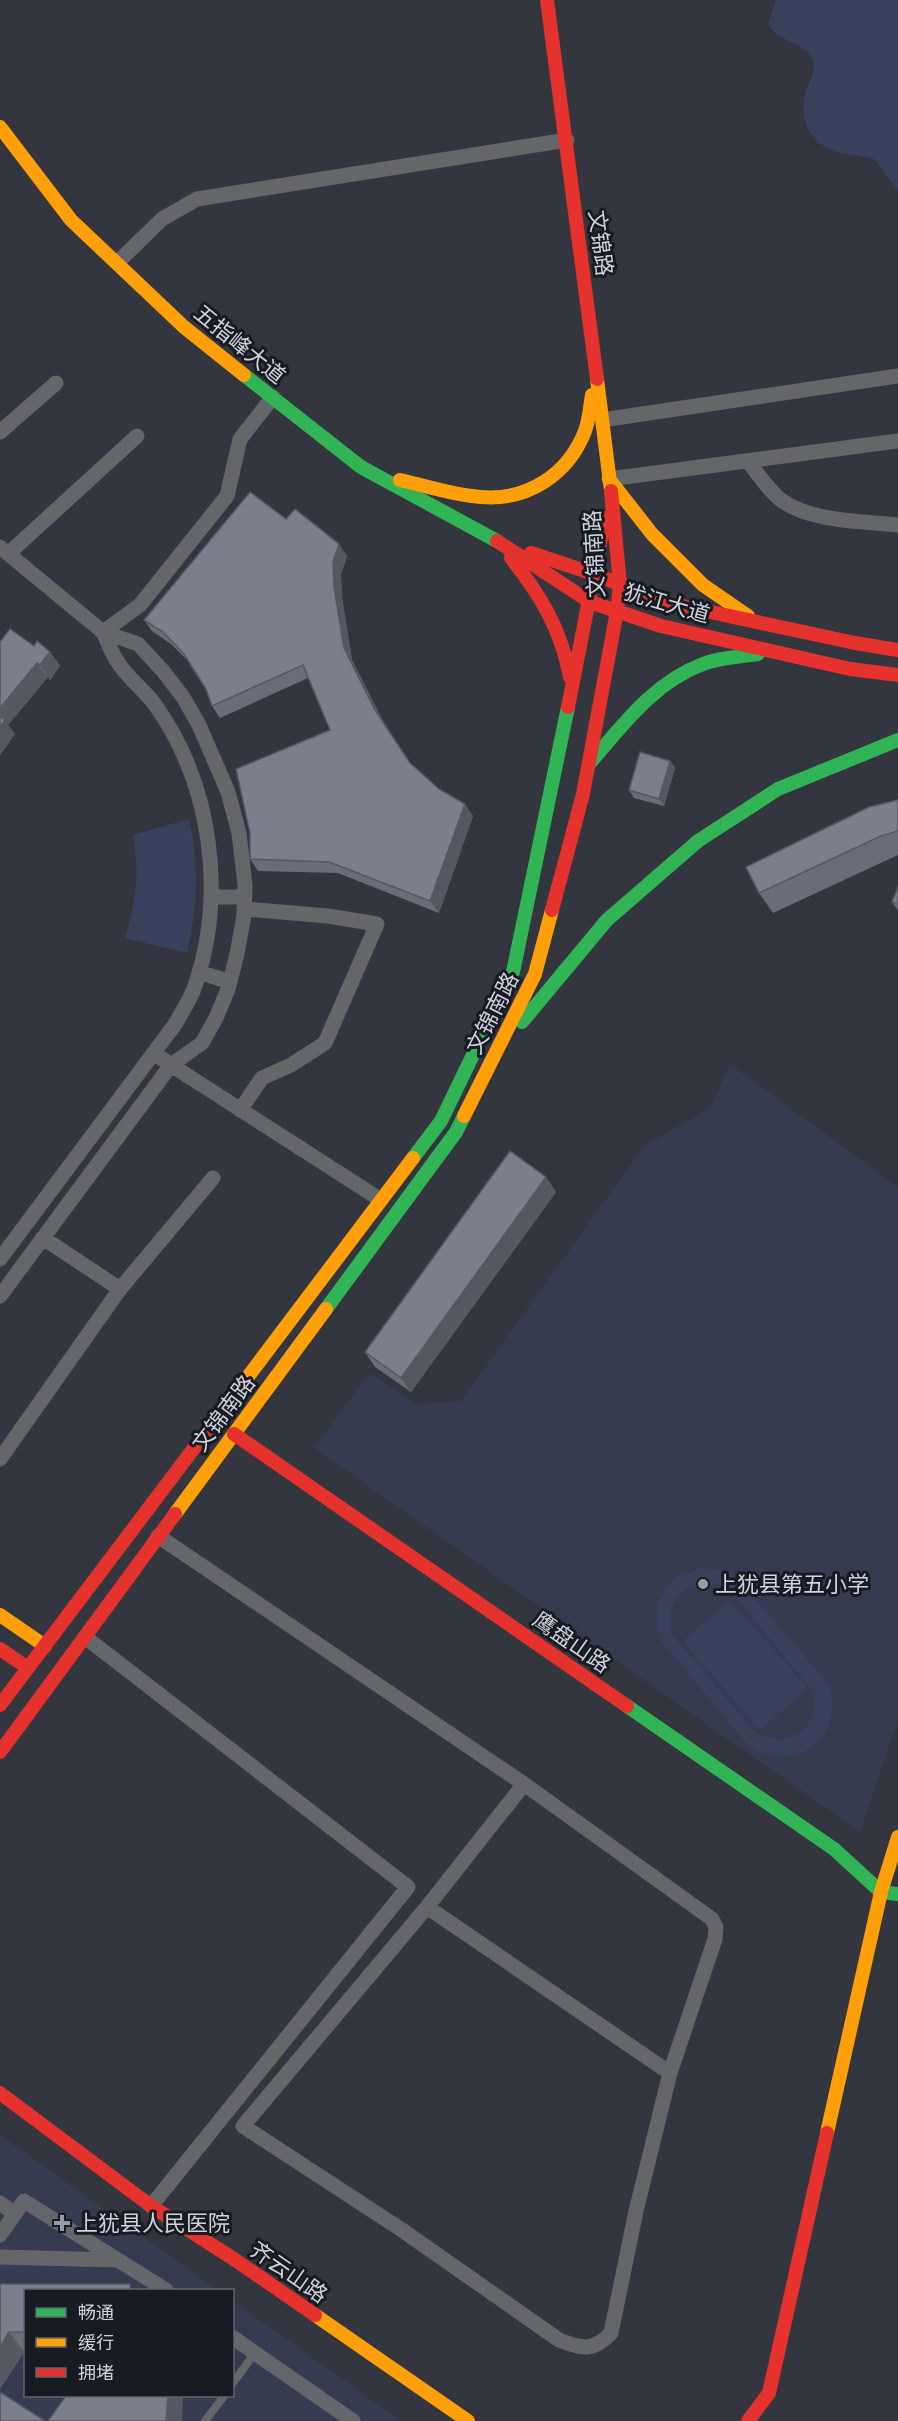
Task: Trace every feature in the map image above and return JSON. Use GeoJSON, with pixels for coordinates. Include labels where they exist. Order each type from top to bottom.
{"type":"FeatureCollection","features":[{"type":"Feature","properties":{"kind":"main road","name":"文锦路"},"geometry":{"type":"LineString","coordinates":[[547,0],[610,485]]}},
{"type":"Feature","properties":{"kind":"main road","name":"五指峰大道"},"geometry":{"type":"LineString","coordinates":[[0,127],[71,220],[184,327],[361,467],[497,541]]}},
{"type":"Feature","properties":{"kind":"main road"},"geometry":{"type":"LineString","coordinates":[[374,474],[472,495],[509,496],[542,485],[570,460],[585,431],[596,373]]}},
{"type":"Feature","properties":{"kind":"main road"},"geometry":{"type":"LineString","coordinates":[[610,485],[652,534],[703,585],[758,623]]}},
{"type":"Feature","properties":{"kind":"main road","name":"文锦南路"},"geometry":{"type":"LineString","coordinates":[[0,1705],[441,1121],[513,972],[590,602],[610,485]]}},
{"type":"Feature","properties":{"kind":"main road","name":"文锦南路"},"geometry":{"type":"LineString","coordinates":[[0,1752],[456,1132],[535,974],[583,794],[618,611],[620,584],[610,485]]}},
{"type":"Feature","properties":{"kind":"main road"},"geometry":{"type":"LineString","coordinates":[[497,541],[524,575],[545,608],[562,643],[572,687]]}},
{"type":"Feature","properties":{"kind":"main road","name":"犹江大道"},"geometry":{"type":"LineString","coordinates":[[497,541],[594,574],[664,602],[855,644],[898,650]]}},
{"type":"Feature","properties":{"kind":"main road","name":"犹江大道"},"geometry":{"type":"LineString","coordinates":[[497,541],[590,602],[661,626],[850,669],[898,675]]}},
{"type":"Feature","properties":{"kind":"main road"},"geometry":{"type":"LineString","coordinates":[[588,765],[635,710],[667,684],[702,664],[725,658],[775,652]]}},
{"type":"Feature","properties":{"kind":"main road"},"geometry":{"type":"LineString","coordinates":[[493,1056],[607,920],[698,841],[778,789],[898,740]]}},
{"type":"Feature","properties":{"kind":"main road","name":"鹰盘山路"},"geometry":{"type":"LineString","coordinates":[[234,1434],[834,1849],[881,1892]]}},
{"type":"Feature","properties":{"kind":"main road"},"geometry":{"type":"LineString","coordinates":[[0,1615],[45,1646]]}},
{"type":"Feature","properties":{"kind":"main road"},"geometry":{"type":"LineString","coordinates":[[0,1649],[28,1668]]}},
{"type":"Feature","properties":{"kind":"main road"},"geometry":{"type":"LineString","coordinates":[[748,2421],[769,2393],[881,1892],[898,1838]]}},
{"type":"Feature","properties":{"kind":"main road"},"geometry":{"type":"LineString","coordinates":[[881,1892],[898,1894]]}},
{"type":"Feature","properties":{"kind":"main road","name":"齐云山路"},"geometry":{"type":"LineString","coordinates":[[0,2093],[151,2206],[237,2261],[468,2421]]}},
{"type":"Feature","properties":{"kind":"street"},"geometry":{"type":"LineString","coordinates":[[117,263],[162,219],[198,199],[567,140]]}},
{"type":"Feature","properties":{"kind":"street"},"geometry":{"type":"LineString","coordinates":[[602,420],[898,376]]}},
{"type":"Feature","properties":{"kind":"street"},"geometry":{"type":"LineString","coordinates":[[0,432],[56,383]]}},
{"type":"Feature","properties":{"kind":"street"},"geometry":{"type":"LineString","coordinates":[[103,632],[140,605],[228,496],[240,439],[273,397]]}},
{"type":"Feature","properties":{"kind":"street"},"geometry":{"type":"LineString","coordinates":[[0,1296],[171,1065],[202,1043],[216,1018],[230,982],[245,903],[239,833],[228,792],[199,725],[173,684],[138,644],[103,632],[4,551],[137,436]]}},
{"type":"Feature","properties":{"kind":"street"},"geometry":{"type":"LineString","coordinates":[[610,485],[747,461],[898,441]]}},
{"type":"Feature","properties":{"kind":"street"},"geometry":{"type":"LineString","coordinates":[[747,461],[780,499],[796,509],[828,517],[898,525]]}},
{"type":"Feature","properties":{"kind":"street"},"geometry":{"type":"LineString","coordinates":[[0,1259],[176,1023],[195,988],[211,921],[211,858],[190,768],[150,699],[118,662],[103,632]]}},
{"type":"Feature","properties":{"kind":"street"},"geometry":{"type":"LineString","coordinates":[[150,699],[173,684]]}},
{"type":"Feature","properties":{"kind":"street"},"geometry":{"type":"LineString","coordinates":[[212,897],[377,924],[325,1043],[291,1065],[262,1078],[240,1110]]}},
{"type":"Feature","properties":{"kind":"street"},"geometry":{"type":"LineString","coordinates":[[199,972],[230,982]]}},
{"type":"Feature","properties":{"kind":"street"},"geometry":{"type":"LineString","coordinates":[[154,1053],[381,1200]]}},
{"type":"Feature","properties":{"kind":"street"},"geometry":{"type":"LineString","coordinates":[[0,1459],[120,1289],[213,1178]]}},
{"type":"Feature","properties":{"kind":"street"},"geometry":{"type":"LineString","coordinates":[[43,1238],[120,1289]]}},
{"type":"Feature","properties":{"kind":"street"},"geometry":{"type":"LineString","coordinates":[[158,1536],[524,1784],[712,1919],[716,1927],[715,1939],[670,2073],[636,2211],[611,2333],[601,2343],[588,2348],[559,2340],[402,2230],[243,2126],[427,1907],[524,1784]]}},
{"type":"Feature","properties":{"kind":"street"},"geometry":{"type":"LineString","coordinates":[[85,1637],[408,1887],[151,2206]]}},
{"type":"Feature","properties":{"kind":"street"},"geometry":{"type":"LineString","coordinates":[[427,1907],[670,2073]]}},
{"type":"Feature","properties":{"kind":"street"},"geometry":{"type":"LineString","coordinates":[[0,2235],[24,2201],[164,2289]]}},
{"type":"Feature","properties":{"kind":"street"},"geometry":{"type":"LineString","coordinates":[[0,2203],[15,2214]]}},
{"type":"Feature","properties":{"kind":"street"},"geometry":{"type":"LineString","coordinates":[[0,2257],[117,2260]]}},
{"type":"Feature","properties":{"kind":"street"},"geometry":{"type":"LineString","coordinates":[[234,2338],[353,2421]]}},
{"type":"Feature","properties":{"kind":"lane"},"geometry":{"type":"LineString","coordinates":[[234,2381],[255,2353]]}},
{"type":"Feature","properties":{"kind":"lane"},"geometry":{"type":"LineString","coordinates":[[206,2421],[223,2397]]}},
{"type":"Feature","properties":{"kind":"shaded area"},"geometry":{"type":"Polygon","coordinates":[[[776,0],[898,0],[898,191],[874,159],[834,151],[825,147],[812,135],[804,119],[803,110],[806,91],[813,72],[813,60],[805,50],[778,35],[768,24],[776,0]]]}},
{"type":"Feature","properties":{"kind":"shaded area"},"geometry":{"type":"Polygon","coordinates":[[[189,819],[196,886],[187,953],[125,938],[136,887],[133,835],[189,819]]]}},
{"type":"Feature","properties":{"kind":"shaded area","name":"上犹县第五小学"},"geometry":{"type":"Polygon","coordinates":[[[730,1064],[898,1187],[898,1720],[860,1832],[314,1448],[370,1373],[415,1404],[461,1401],[645,1145],[710,1108],[730,1064]]]}},
{"type":"Feature","properties":{"kind":"shaded area"},"geometry":{"type":"Polygon","coordinates":[[[701,1568],[724,1571],[737,1578],[828,1683],[832,1703],[830,1721],[824,1735],[813,1747],[799,1754],[782,1757],[765,1753],[747,1744],[661,1641],[657,1629],[657,1605],[662,1594],[678,1576],[701,1568]],[[709,1582],[690,1587],[683,1592],[677,1598],[670,1614],[671,1633],[755,1732],[780,1739],[791,1738],[800,1733],[812,1715],[814,1704],[812,1690],[728,1588],[709,1582]]]}},
{"type":"Feature","properties":{"kind":"shaded area"},"geometry":{"type":"Polygon","coordinates":[[[730,1600],[808,1689],[760,1730],[683,1641],[730,1600]]]}},
{"type":"Feature","properties":{"kind":"shaded area","name":"上犹县人民医院"},"geometry":{"type":"Polygon","coordinates":[[[0,2135],[217,2289],[24,2289],[24,2397],[234,2397],[234,2302],[401,2421],[0,2421],[0,2135]]]}},
{"type":"Feature","properties":{"kind":"building"},"geometry":{"type":"Polygon","coordinates":[[[250,492],[286,519],[295,509],[339,544],[333,562],[334,587],[344,648],[375,710],[410,763],[439,789],[465,804],[430,901],[329,862],[250,859],[250,833],[236,769],[330,730],[303,665],[212,706],[206,689],[184,654],[163,632],[144,620],[250,492]]]}},
{"type":"Feature","properties":{"kind":"building"},"geometry":{"type":"Polygon","coordinates":[[[10,629],[34,646],[37,641],[50,652],[40,665],[37,663],[0,708],[0,642],[10,629]]]}},
{"type":"Feature","properties":{"kind":"building"},"geometry":{"type":"Polygon","coordinates":[[[0,716],[5,720],[0,726],[0,716]]]}},
{"type":"Feature","properties":{"kind":"building"},"geometry":{"type":"Polygon","coordinates":[[[640,752],[670,761],[659,799],[629,790],[640,752]]]}},
{"type":"Feature","properties":{"kind":"building"},"geometry":{"type":"Polygon","coordinates":[[[898,800],[898,831],[881,836],[759,893],[746,867],[869,807],[898,800]]]}},
{"type":"Feature","properties":{"kind":"building"},"geometry":{"type":"Polygon","coordinates":[[[898,887],[898,904],[892,902],[898,887]]]}},
{"type":"Feature","properties":{"kind":"building"},"geometry":{"type":"Polygon","coordinates":[[[510,1151],[546,1177],[401,1378],[365,1352],[510,1151]]]}},
{"type":"Feature","properties":{"kind":"building"},"geometry":{"type":"Polygon","coordinates":[[[0,2284],[130,2284],[130,2289],[24,2289],[24,2332],[9,2332],[0,2347],[0,2284]]]}},
{"type":"Feature","properties":{"kind":"building"},"geometry":{"type":"Polygon","coordinates":[[[0,2392],[45,2421],[0,2421],[0,2392]]]}},
{"type":"Feature","properties":{"kind":"building"},"geometry":{"type":"Polygon","coordinates":[[[65,2397],[168,2397],[166,2421],[48,2421],[65,2397]]]}},
{"type":"Feature","properties":{"kind":"traffic: fast"},"geometry":{"type":"LineString","coordinates":[[244,375],[361,467],[497,541]]}},
{"type":"Feature","properties":{"kind":"traffic: fast"},"geometry":{"type":"LineString","coordinates":[[589,764],[640,706],[669,682],[685,672],[710,662],[758,654]]}},
{"type":"Feature","properties":{"kind":"traffic: fast"},"geometry":{"type":"LineString","coordinates":[[413,1158],[441,1121],[513,972],[568,707]]}},
{"type":"Feature","properties":{"kind":"traffic: fast"},"geometry":{"type":"LineString","coordinates":[[522,1022],[607,920],[698,841],[778,789],[898,740]]}},
{"type":"Feature","properties":{"kind":"traffic: fast"},"geometry":{"type":"LineString","coordinates":[[326,1309],[456,1132],[464,1116]]}},
{"type":"Feature","properties":{"kind":"traffic: fast"},"geometry":{"type":"LineString","coordinates":[[627,1706],[834,1849],[881,1892],[898,1894]]}},
{"type":"Feature","properties":{"kind":"traffic: slow"},"geometry":{"type":"LineString","coordinates":[[0,127],[71,220],[184,327],[244,375]]}},
{"type":"Feature","properties":{"kind":"traffic: slow"},"geometry":{"type":"LineString","coordinates":[[597,379],[611,491]]}},
{"type":"Feature","properties":{"kind":"traffic: slow"},"geometry":{"type":"LineString","coordinates":[[400,480],[481,497],[514,495],[530,489],[557,472],[578,447],[585,431],[592,395]]}},
{"type":"Feature","properties":{"kind":"traffic: slow"},"geometry":{"type":"LineString","coordinates":[[609,479],[652,534],[703,585],[748,616]]}},
{"type":"Feature","properties":{"kind":"traffic: slow"},"geometry":{"type":"LineString","coordinates":[[464,1116],[535,974],[552,910]]}},
{"type":"Feature","properties":{"kind":"traffic: slow"},"geometry":{"type":"LineString","coordinates":[[216,1419],[413,1158]]}},
{"type":"Feature","properties":{"kind":"traffic: slow"},"geometry":{"type":"LineString","coordinates":[[175,1514],[326,1309]]}},
{"type":"Feature","properties":{"kind":"traffic: slow"},"geometry":{"type":"LineString","coordinates":[[0,1615],[45,1646]]}},
{"type":"Feature","properties":{"kind":"traffic: slow"},"geometry":{"type":"LineString","coordinates":[[827,2133],[881,1892],[898,1837]]}},
{"type":"Feature","properties":{"kind":"traffic: slow"},"geometry":{"type":"LineString","coordinates":[[315,2315],[468,2421]]}},
{"type":"Feature","properties":{"kind":"traffic: jam"},"geometry":{"type":"LineString","coordinates":[[547,0],[597,379]]}},
{"type":"Feature","properties":{"kind":"traffic: jam"},"geometry":{"type":"LineString","coordinates":[[552,910],[583,794],[617,611],[620,584],[611,491]]}},
{"type":"Feature","properties":{"kind":"traffic: jam"},"geometry":{"type":"LineString","coordinates":[[568,707],[605,518]]}},
{"type":"Feature","properties":{"kind":"traffic: jam"},"geometry":{"type":"LineString","coordinates":[[497,541],[590,602],[661,626],[850,669],[898,675]]}},
{"type":"Feature","properties":{"kind":"traffic: jam"},"geometry":{"type":"LineString","coordinates":[[531,553],[594,574],[664,602],[898,650]]}},
{"type":"Feature","properties":{"kind":"traffic: jam"},"geometry":{"type":"LineString","coordinates":[[511,558],[532,586],[555,628],[570,677]]}},
{"type":"Feature","properties":{"kind":"traffic: jam"},"geometry":{"type":"LineString","coordinates":[[0,1705],[216,1419]]}},
{"type":"Feature","properties":{"kind":"traffic: jam"},"geometry":{"type":"LineString","coordinates":[[234,1434],[627,1706]]}},
{"type":"Feature","properties":{"kind":"traffic: jam"},"geometry":{"type":"LineString","coordinates":[[0,1752],[175,1514]]}},
{"type":"Feature","properties":{"kind":"traffic: jam"},"geometry":{"type":"LineString","coordinates":[[0,1649],[28,1668]]}},
{"type":"Feature","properties":{"kind":"traffic: jam"},"geometry":{"type":"LineString","coordinates":[[0,2093],[151,2206],[315,2315]]}},
{"type":"Feature","properties":{"kind":"traffic: jam"},"geometry":{"type":"LineString","coordinates":[[748,2421],[769,2393],[827,2133]]}},
{"type":"Feature","properties":{"kind":"place","name":"上犹县第五小学"},"geometry":{"type":"Point","coordinates":[703,1584]}},
{"type":"Feature","properties":{"kind":"place","name":"上犹县人民医院"},"geometry":{"type":"Point","coordinates":[62,2223]}}]}
